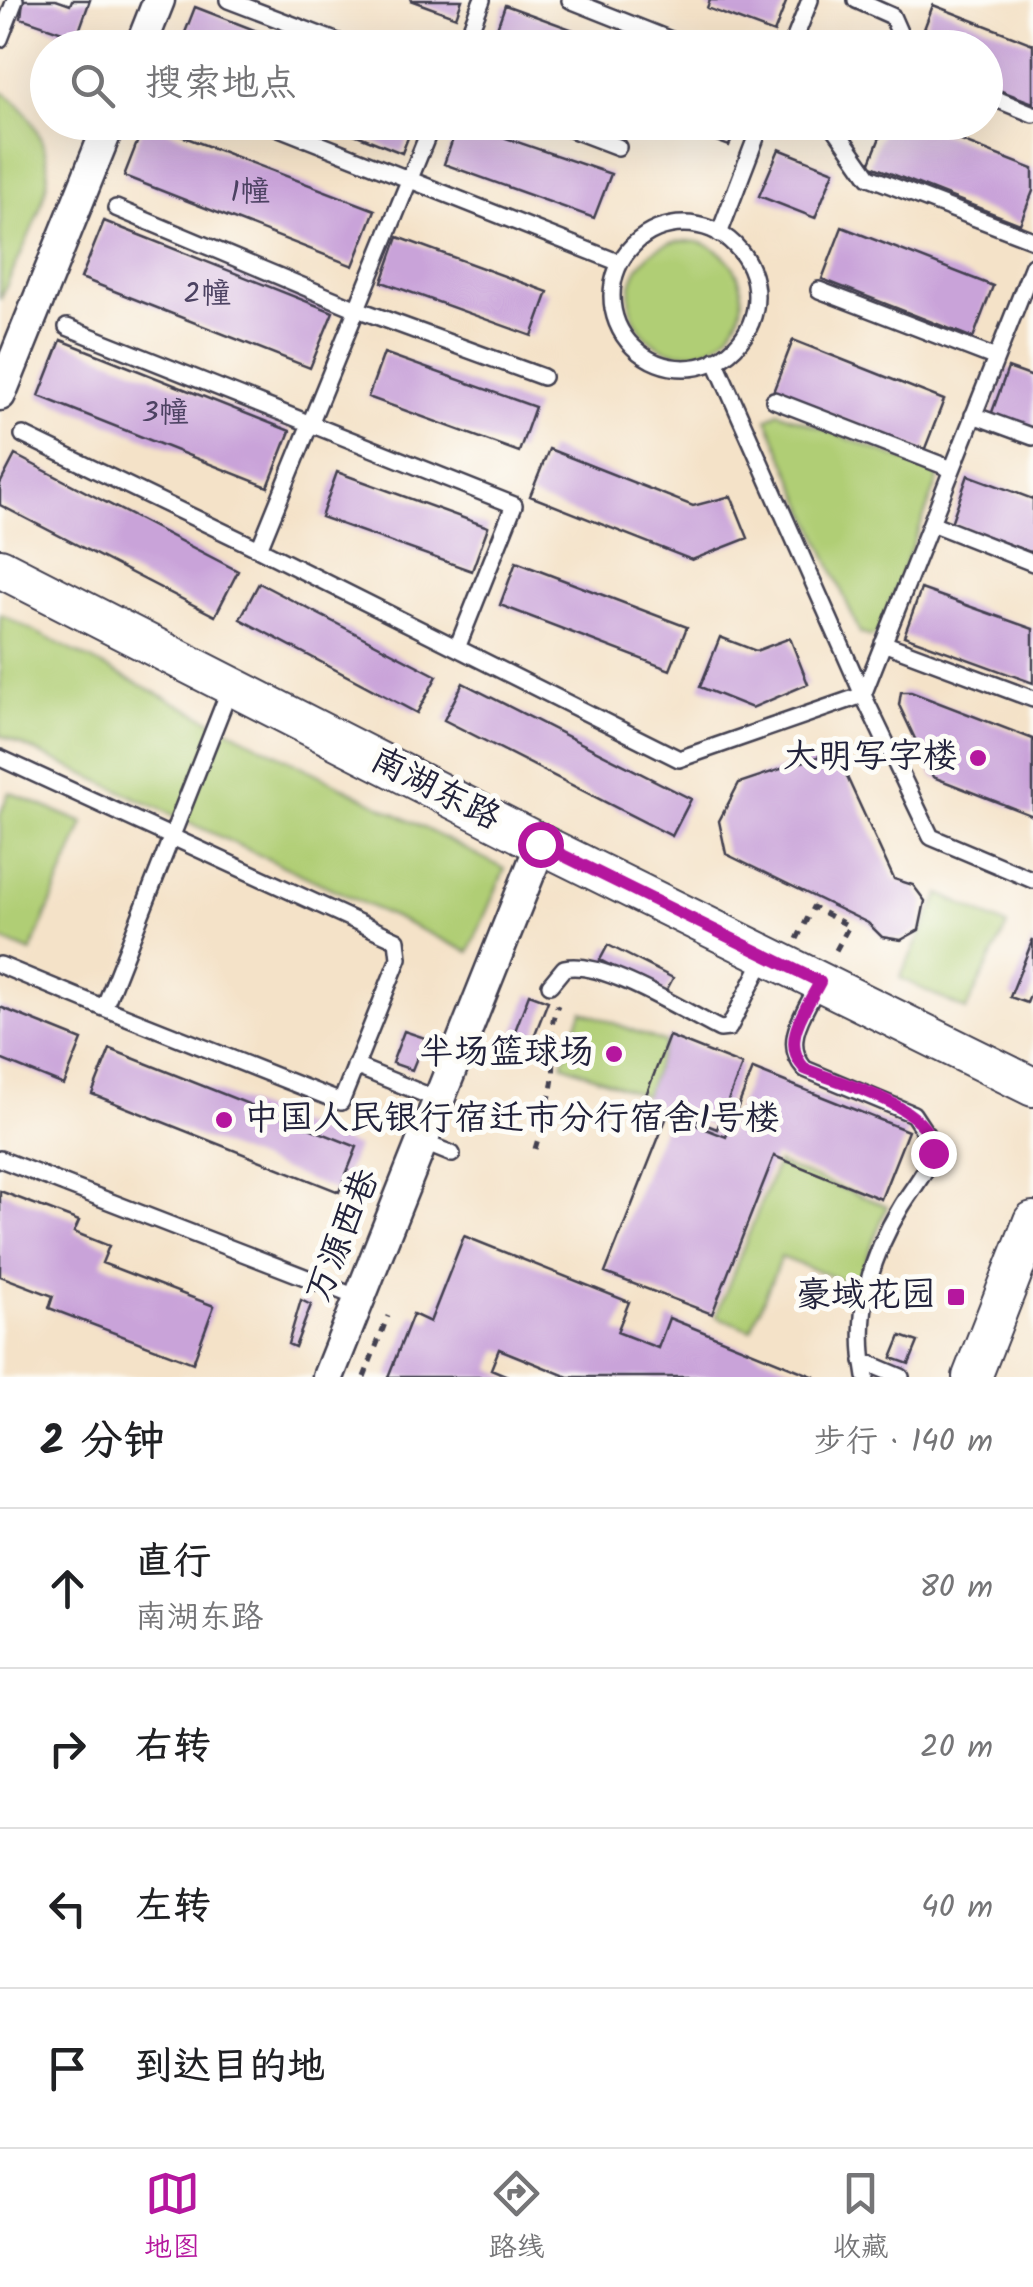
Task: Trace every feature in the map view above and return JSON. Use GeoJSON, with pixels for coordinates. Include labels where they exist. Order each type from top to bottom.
{"type":"FeatureCollection","features":[{"type":"Feature","properties":{"kind":"street"},"geometry":{"type":"LineString","coordinates":[[147,30],[159,0]]}},
{"type":"Feature","properties":{"kind":"street"},"geometry":{"type":"LineString","coordinates":[[0,395],[103,140]]}},
{"type":"Feature","properties":{"kind":"street","name":"南湖东路"},"geometry":{"type":"LineString","coordinates":[[0,568],[540,844],[1033,1087]]}},
{"type":"Feature","properties":{"kind":"street","name":"万源西巷"},"geometry":{"type":"LineString","coordinates":[[328,1377],[540,844]]}},
{"type":"Feature","properties":{"kind":"street"},"geometry":{"type":"LineString","coordinates":[[972,1377],[1033,1221]]}},
{"type":"Feature","properties":{"kind":"lane"},"geometry":{"type":"LineString","coordinates":[[0,39],[15,0]]}},
{"type":"Feature","properties":{"kind":"lane"},"geometry":{"type":"LineString","coordinates":[[228,0],[307,30]]}},
{"type":"Feature","properties":{"kind":"lane"},"geometry":{"type":"LineString","coordinates":[[470,30],[482,0]]}},
{"type":"Feature","properties":{"kind":"lane"},"geometry":{"type":"LineString","coordinates":[[570,0],[646,30]]}},
{"type":"Feature","properties":{"kind":"lane"},"geometry":{"type":"LineString","coordinates":[[799,30],[810,0]]}},
{"type":"Feature","properties":{"kind":"lane"},"geometry":{"type":"LineString","coordinates":[[856,0],[892,16],[898,30]]}},
{"type":"Feature","properties":{"kind":"lane"},"geometry":{"type":"LineString","coordinates":[[1003,103],[1033,114]]}},
{"type":"Feature","properties":{"kind":"lane"},"geometry":{"type":"LineString","coordinates":[[309,140],[620,263]]}},
{"type":"Feature","properties":{"kind":"lane"},"geometry":{"type":"LineString","coordinates":[[259,549],[426,140]]}},
{"type":"Feature","properties":{"kind":"lane"},"geometry":{"type":"LineString","coordinates":[[600,140],[618,147]]}},
{"type":"Feature","properties":{"kind":"lane"},"geometry":{"type":"LineString","coordinates":[[719,234],[755,140]]}},
{"type":"Feature","properties":{"kind":"lane"},"geometry":{"type":"LineString","coordinates":[[843,140],[869,177],[1033,240]]}},
{"type":"Feature","properties":{"kind":"lane"},"geometry":{"type":"LineString","coordinates":[[116,208],[357,309],[543,377]]}},
{"type":"Feature","properties":{"kind":"lane"},"geometry":{"type":"LineString","coordinates":[[683,223],[719,234],[743,254],[753,275],[756,298],[752,320],[740,340],[715,360],[674,368],[651,360],[631,346],[617,325],[611,301],[620,263],[640,238],[660,227],[683,223]]}},
{"type":"Feature","properties":{"kind":"lane"},"geometry":{"type":"LineString","coordinates":[[23,435],[680,758],[863,695],[996,358],[1026,303],[1033,265]]}},
{"type":"Feature","properties":{"kind":"lane"},"geometry":{"type":"LineString","coordinates":[[819,290],[996,358]]}},
{"type":"Feature","properties":{"kind":"lane"},"geometry":{"type":"LineString","coordinates":[[67,327],[514,505],[457,648]]}},
{"type":"Feature","properties":{"kind":"lane"},"geometry":{"type":"LineString","coordinates":[[715,360],[863,695],[931,837],[1033,880]]}},
{"type":"Feature","properties":{"kind":"lane"},"geometry":{"type":"LineString","coordinates":[[774,400],[952,470]]}},
{"type":"Feature","properties":{"kind":"lane"},"geometry":{"type":"LineString","coordinates":[[974,415],[1033,438]]}},
{"type":"Feature","properties":{"kind":"lane"},"geometry":{"type":"LineString","coordinates":[[931,523],[1033,563]]}},
{"type":"Feature","properties":{"kind":"lane"},"geometry":{"type":"LineString","coordinates":[[883,643],[1033,699]]}},
{"type":"Feature","properties":{"kind":"lane"},"geometry":{"type":"LineString","coordinates":[[104,1008],[231,686]]}},
{"type":"Feature","properties":{"kind":"lane"},"geometry":{"type":"LineString","coordinates":[[0,758],[173,834],[397,940],[399,958],[341,1102],[0,966]]}},
{"type":"Feature","properties":{"kind":"lane"},"geometry":{"type":"LineString","coordinates":[[550,985],[564,968],[582,966],[605,973],[720,1029],[729,1028],[775,959]]}},
{"type":"Feature","properties":{"kind":"lane"},"geometry":{"type":"LineString","coordinates":[[820,982],[793,1040],[796,1060],[805,1069],[913,1114],[934,1146],[930,1162],[890,1228],[861,1309],[865,1369],[901,1377]]}},
{"type":"Feature","properties":{"kind":"lane"},"geometry":{"type":"LineString","coordinates":[[355,1066],[438,1100]]}},
{"type":"Feature","properties":{"kind":"lane"},"geometry":{"type":"LineString","coordinates":[[422,1142],[452,1154]]}},
{"type":"Feature","properties":{"kind":"lane"},"geometry":{"type":"LineString","coordinates":[[0,1159],[359,1298]]}},
{"type":"Feature","properties":{"kind":"path"},"geometry":{"type":"LineString","coordinates":[[775,959],[813,907],[850,926],[820,982]]}},
{"type":"Feature","properties":{"kind":"path"},"geometry":{"type":"LineString","coordinates":[[535,1149],[554,1070],[550,1029],[564,998]]}},
{"type":"Feature","properties":{"kind":"path"},"geometry":{"type":"LineString","coordinates":[[364,1377],[388,1316]]}},
{"type":"Feature","properties":{"kind":"green space"},"geometry":{"type":"Polygon","coordinates":[[[0,91],[30,120],[30,140],[41,140],[48,170],[39,210],[0,300],[0,91]]]}},
{"type":"Feature","properties":{"kind":"green space"},"geometry":{"type":"Polygon","coordinates":[[[686,241],[707,246],[725,258],[737,276],[742,297],[737,318],[725,336],[707,348],[686,353],[665,348],[647,336],[635,318],[630,297],[635,276],[647,258],[665,246],[686,241]]]}},
{"type":"Feature","properties":{"kind":"green space"},"geometry":{"type":"Polygon","coordinates":[[[778,412],[936,472],[938,481],[878,633],[871,637],[860,633],[767,419],[778,412]]]}},
{"type":"Feature","properties":{"kind":"green space"},"geometry":{"type":"Polygon","coordinates":[[[0,614],[505,869],[469,952],[0,735],[0,614]]]}},
{"type":"Feature","properties":{"kind":"green space"},"geometry":{"type":"Polygon","coordinates":[[[9,792],[84,823],[31,952],[0,939],[0,815],[9,792]]]}},
{"type":"Feature","properties":{"kind":"green space"},"geometry":{"type":"Polygon","coordinates":[[[940,894],[1007,926],[966,1010],[900,978],[940,894]]]}},
{"type":"Feature","properties":{"kind":"green space","name":"半场篮球场"},"geometry":{"type":"Polygon","coordinates":[[[582,1011],[666,1043],[645,1096],[562,1064],[582,1011]]]}},
{"type":"Feature","properties":{"kind":"green space"},"geometry":{"type":"Polygon","coordinates":[[[777,1163],[887,1206],[856,1286],[781,1257],[751,1330],[716,1316],[777,1163]]]}},
{"type":"Feature","properties":{"kind":"building"},"geometry":{"type":"Polygon","coordinates":[[[23,0],[56,0],[70,5],[72,0],[90,0],[79,30],[56,30],[21,18],[23,0]]]}},
{"type":"Feature","properties":{"kind":"building"},"geometry":{"type":"Polygon","coordinates":[[[410,0],[462,0],[456,17],[410,0]]]}},
{"type":"Feature","properties":{"kind":"building"},"geometry":{"type":"Polygon","coordinates":[[[710,0],[787,0],[775,30],[707,8],[710,0]]]}},
{"type":"Feature","properties":{"kind":"building"},"geometry":{"type":"Polygon","coordinates":[[[505,5],[573,30],[496,30],[505,5]]]}},
{"type":"Feature","properties":{"kind":"building"},"geometry":{"type":"Polygon","coordinates":[[[933,5],[997,30],[924,30],[933,5]]]}},
{"type":"Feature","properties":{"kind":"building"},"geometry":{"type":"Polygon","coordinates":[[[195,7],[254,30],[186,30],[195,7]]]}},
{"type":"Feature","properties":{"kind":"building"},"geometry":{"type":"Polygon","coordinates":[[[1003,32],[1033,44],[1033,103],[1003,92],[1003,32]]]}},
{"type":"Feature","properties":{"kind":"building"},"geometry":{"type":"Polygon","coordinates":[[[138,140],[192,140],[375,210],[353,266],[124,176],[138,140]]]}},
{"type":"Feature","properties":{"kind":"building"},"geometry":{"type":"Polygon","coordinates":[[[369,140],[407,140],[402,153],[369,140]]]}},
{"type":"Feature","properties":{"kind":"building"},"geometry":{"type":"Polygon","coordinates":[[[453,140],[512,140],[611,174],[594,218],[444,164],[453,140]]]}},
{"type":"Feature","properties":{"kind":"building"},"geometry":{"type":"Polygon","coordinates":[[[879,140],[959,140],[1033,169],[1033,191],[1020,224],[869,165],[879,140]]]}},
{"type":"Feature","properties":{"kind":"building"},"geometry":{"type":"Polygon","coordinates":[[[779,149],[834,171],[815,218],[759,196],[779,149]]]}},
{"type":"Feature","properties":{"kind":"building"},"geometry":{"type":"Polygon","coordinates":[[[104,221],[333,312],[310,368],[81,278],[104,221]]]}},
{"type":"Feature","properties":{"kind":"building"},"geometry":{"type":"Polygon","coordinates":[[[842,227],[993,286],[973,338],[822,279],[842,227]]]}},
{"type":"Feature","properties":{"kind":"building"},"geometry":{"type":"Polygon","coordinates":[[[398,237],[548,292],[532,336],[382,282],[398,237]]]}},
{"type":"Feature","properties":{"kind":"building"},"geometry":{"type":"Polygon","coordinates":[[[61,340],[290,431],[268,487],[39,396],[61,340]]]}},
{"type":"Feature","properties":{"kind":"building"},"geometry":{"type":"Polygon","coordinates":[[[793,340],[944,400],[924,451],[773,392],[793,340]]]}},
{"type":"Feature","properties":{"kind":"building"},"geometry":{"type":"Polygon","coordinates":[[[384,353],[535,407],[519,452],[368,397],[384,353]]]}},
{"type":"Feature","properties":{"kind":"building"},"geometry":{"type":"Polygon","coordinates":[[[1008,368],[1033,377],[1033,430],[991,415],[1008,368]]]}},
{"type":"Feature","properties":{"kind":"building"},"geometry":{"type":"Polygon","coordinates":[[[549,449],[693,506],[731,496],[748,538],[692,560],[530,496],[549,449]]]}},
{"type":"Feature","properties":{"kind":"building"},"geometry":{"type":"Polygon","coordinates":[[[15,455],[238,571],[215,616],[0,505],[0,484],[15,455]]]}},
{"type":"Feature","properties":{"kind":"building"},"geometry":{"type":"Polygon","coordinates":[[[337,472],[488,527],[472,571],[321,517],[337,472]]]}},
{"type":"Feature","properties":{"kind":"building"},"geometry":{"type":"Polygon","coordinates":[[[968,475],[1033,499],[1033,553],[951,523],[968,475]]]}},
{"type":"Feature","properties":{"kind":"building"},"geometry":{"type":"Polygon","coordinates":[[[516,562],[687,627],[670,670],[500,605],[516,562]]]}},
{"type":"Feature","properties":{"kind":"building"},"geometry":{"type":"Polygon","coordinates":[[[259,583],[437,676],[417,713],[240,619],[259,583]]]}},
{"type":"Feature","properties":{"kind":"building"},"geometry":{"type":"Polygon","coordinates":[[[921,589],[1033,629],[1033,683],[904,636],[921,589]]]}},
{"type":"Feature","properties":{"kind":"building"},"geometry":{"type":"Polygon","coordinates":[[[720,637],[756,651],[790,638],[808,684],[752,708],[700,687],[720,637]]]}},
{"type":"Feature","properties":{"kind":"building"},"geometry":{"type":"Polygon","coordinates":[[[463,683],[691,799],[672,836],[444,720],[463,683]]]}},
{"type":"Feature","properties":{"kind":"building","name":"大明写字楼"},"geometry":{"type":"Polygon","coordinates":[[[901,692],[911,692],[1033,739],[1033,816],[933,777],[899,705],[901,692]]]}},
{"type":"Feature","properties":{"kind":"building"},"geometry":{"type":"Polygon","coordinates":[[[835,751],[894,879],[913,885],[925,901],[919,930],[901,940],[882,937],[868,923],[726,854],[719,821],[739,783],[835,751]]]}},
{"type":"Feature","properties":{"kind":"building"},"geometry":{"type":"Polygon","coordinates":[[[1033,939],[1033,988],[1027,1003],[1010,997],[1033,939]]]}},
{"type":"Feature","properties":{"kind":"building"},"geometry":{"type":"Polygon","coordinates":[[[608,945],[673,978],[665,993],[600,960],[608,945]]]}},
{"type":"Feature","properties":{"kind":"building"},"geometry":{"type":"Polygon","coordinates":[[[529,994],[548,1001],[533,1039],[515,1031],[529,994]]]}},
{"type":"Feature","properties":{"kind":"building"},"geometry":{"type":"Polygon","coordinates":[[[0,1007],[82,1040],[64,1085],[0,1059],[0,1007]]]}},
{"type":"Feature","properties":{"kind":"building"},"geometry":{"type":"Polygon","coordinates":[[[404,1031],[425,1038],[412,1070],[392,1063],[404,1031]]]}},
{"type":"Feature","properties":{"kind":"building"},"geometry":{"type":"Polygon","coordinates":[[[669,1036],[742,1065],[717,1129],[644,1100],[669,1036]]]}},
{"type":"Feature","properties":{"kind":"building","name":"中国人民银行宿迁市分行宿舍1号楼"},"geometry":{"type":"Polygon","coordinates":[[[110,1049],[357,1147],[339,1192],[92,1094],[110,1049]]]}},
{"type":"Feature","properties":{"kind":"building"},"geometry":{"type":"Polygon","coordinates":[[[753,1069],[908,1131],[881,1199],[774,1156],[712,1314],[605,1273],[668,1114],[726,1137],[753,1069]]]}},
{"type":"Feature","properties":{"kind":"building"},"geometry":{"type":"Polygon","coordinates":[[[0,1191],[79,1221],[74,1232],[109,1246],[102,1263],[214,1306],[193,1363],[49,1308],[53,1296],[0,1276],[0,1191]]]}},
{"type":"Feature","properties":{"kind":"building"},"geometry":{"type":"Polygon","coordinates":[[[464,1236],[629,1302],[617,1332],[658,1348],[669,1318],[815,1377],[568,1377],[499,1349],[491,1369],[510,1377],[388,1377],[413,1314],[430,1322],[464,1236]]]}},
{"type":"Feature","properties":{"kind":"building"},"geometry":{"type":"Polygon","coordinates":[[[301,1300],[311,1305],[295,1347],[288,1344],[301,1300]]]}},
{"type":"Feature","properties":{"kind":"building"},"geometry":{"type":"Polygon","coordinates":[[[901,1336],[918,1342],[909,1364],[892,1358],[901,1336]]]}},
{"type":"Feature","properties":{"kind":"place","name":"大明写字楼"},"geometry":{"type":"Point","coordinates":[978,758]}},
{"type":"Feature","properties":{"kind":"place","name":"半场篮球场"},"geometry":{"type":"Point","coordinates":[614,1054]}},
{"type":"Feature","properties":{"kind":"place","name":"中国人民银行宿迁市分行宿舍1号楼"},"geometry":{"type":"Point","coordinates":[224,1120]}},
{"type":"Feature","properties":{"kind":"place","name":"豪域花园"},"geometry":{"type":"Point","coordinates":[956,1297]}},
{"type":"Feature","properties":{"kind":"route"},"geometry":{"type":"LineString","coordinates":[[540,844],[820,982],[793,1040],[796,1060],[805,1069],[913,1114],[928,1130],[933,1153]]}}]}
